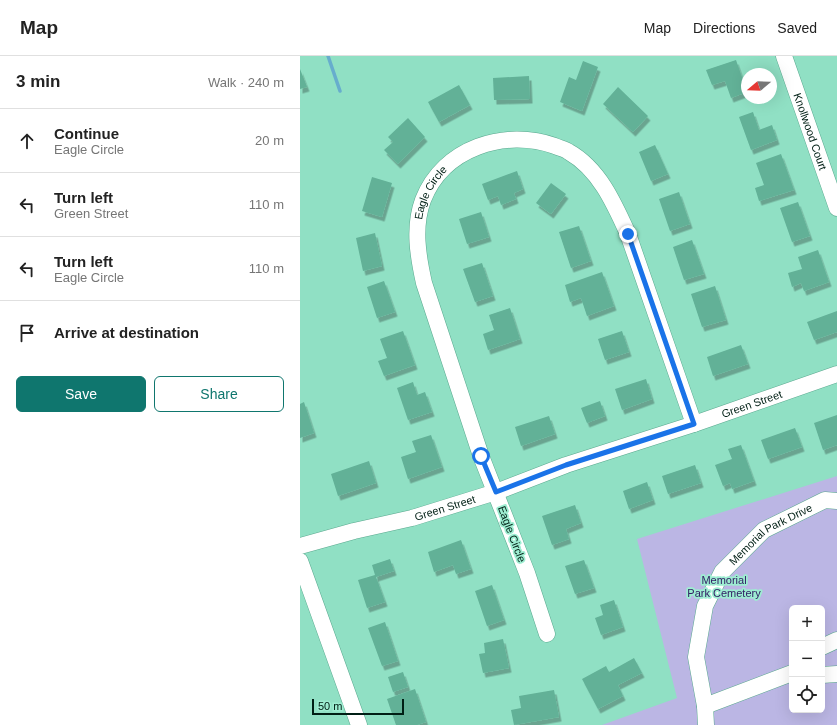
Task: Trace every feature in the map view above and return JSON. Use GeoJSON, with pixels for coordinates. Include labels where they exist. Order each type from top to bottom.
{"type":"FeatureCollection","features":[{"type":"Feature","properties":{"kind":"street","name":"Knollwood Court"},"geometry":{"type":"LineString","coordinates":[[784,56],[837,208]]}},
{"type":"Feature","properties":{"kind":"street","name":"Eagle Circle"},"geometry":{"type":"LineString","coordinates":[[547,634],[527,573],[476,441],[424,283],[418,256],[417,228],[423,200],[430,187],[447,164],[471,149],[499,140],[528,140],[542,142],[568,151],[591,170],[612,200],[628,234],[694,424]]}},
{"type":"Feature","properties":{"kind":"street","name":"Green Street"},"geometry":{"type":"LineString","coordinates":[[300,546],[354,531],[412,518],[496,492],[566,465],[694,424],[837,374]]}},
{"type":"Feature","properties":{"kind":"street","name":"Memorial Park Drive"},"geometry":{"type":"LineString","coordinates":[[706,725],[705,706],[696,657],[705,606],[722,572],[764,530],[824,500],[837,501]]}},
{"type":"Feature","properties":{"kind":"street"},"geometry":{"type":"LineString","coordinates":[[300,561],[359,725]]}},
{"type":"Feature","properties":{"kind":"street"},"geometry":{"type":"LineString","coordinates":[[825,646],[837,640]]}},
{"type":"Feature","properties":{"kind":"street"},"geometry":{"type":"LineString","coordinates":[[705,706],[789,674]]}},
{"type":"Feature","properties":{"kind":"street"},"geometry":{"type":"LineString","coordinates":[[825,675],[837,674]]}},
{"type":"Feature","properties":{"kind":"green space","name":"Memorial Park Cemetery"},"geometry":{"type":"Polygon","coordinates":[[[837,476],[837,725],[602,725],[677,698],[637,539],[837,476]]]}},
{"type":"Feature","properties":{"kind":"building"},"geometry":{"type":"Polygon","coordinates":[[[736,60],[741,75],[741,94],[731,98],[725,81],[712,85],[706,70],[736,60]]]}},
{"type":"Feature","properties":{"kind":"building"},"geometry":{"type":"Polygon","coordinates":[[[583,61],[598,67],[582,111],[560,102],[569,77],[576,80],[583,61]]]}},
{"type":"Feature","properties":{"kind":"building"},"geometry":{"type":"Polygon","coordinates":[[[300,69],[307,87],[300,89],[300,69]]]}},
{"type":"Feature","properties":{"kind":"building"},"geometry":{"type":"Polygon","coordinates":[[[529,76],[530,99],[494,100],[493,78],[529,76]]]}},
{"type":"Feature","properties":{"kind":"building"},"geometry":{"type":"Polygon","coordinates":[[[459,85],[470,105],[439,122],[428,102],[459,85]]]}},
{"type":"Feature","properties":{"kind":"building"},"geometry":{"type":"Polygon","coordinates":[[[618,87],[648,116],[633,132],[603,104],[618,87]]]}},
{"type":"Feature","properties":{"kind":"building"},"geometry":{"type":"Polygon","coordinates":[[[753,112],[759,130],[772,125],[777,140],[751,150],[739,117],[753,112]]]}},
{"type":"Feature","properties":{"kind":"building"},"geometry":{"type":"Polygon","coordinates":[[[408,118],[425,137],[398,164],[384,150],[393,142],[388,137],[408,118]]]}},
{"type":"Feature","properties":{"kind":"building"},"geometry":{"type":"Polygon","coordinates":[[[655,145],[668,174],[651,181],[639,152],[655,145]]]}},
{"type":"Feature","properties":{"kind":"building"},"geometry":{"type":"Polygon","coordinates":[[[781,154],[794,190],[759,201],[755,188],[764,185],[756,163],[781,154]]]}},
{"type":"Feature","properties":{"kind":"building"},"geometry":{"type":"Polygon","coordinates":[[[517,171],[523,189],[514,193],[516,199],[501,205],[498,196],[488,200],[482,184],[517,171]]]}},
{"type":"Feature","properties":{"kind":"building"},"geometry":{"type":"Polygon","coordinates":[[[372,177],[392,183],[382,217],[362,211],[372,177]]]}},
{"type":"Feature","properties":{"kind":"building"},"geometry":{"type":"Polygon","coordinates":[[[551,183],[566,194],[551,214],[536,203],[551,183]]]}},
{"type":"Feature","properties":{"kind":"building"},"geometry":{"type":"Polygon","coordinates":[[[679,192],[690,224],[670,231],[659,199],[679,192]]]}},
{"type":"Feature","properties":{"kind":"building"},"geometry":{"type":"Polygon","coordinates":[[[798,202],[810,236],[792,242],[780,208],[798,202]]]}},
{"type":"Feature","properties":{"kind":"building"},"geometry":{"type":"Polygon","coordinates":[[[481,212],[489,237],[467,244],[459,219],[481,212]]]}},
{"type":"Feature","properties":{"kind":"building"},"geometry":{"type":"Polygon","coordinates":[[[579,226],[591,261],[571,268],[559,232],[579,226]]]}},
{"type":"Feature","properties":{"kind":"building"},"geometry":{"type":"Polygon","coordinates":[[[375,233],[382,266],[363,271],[356,238],[375,233]]]}},
{"type":"Feature","properties":{"kind":"building"},"geometry":{"type":"Polygon","coordinates":[[[692,240],[704,274],[684,280],[673,247],[692,240]]]}},
{"type":"Feature","properties":{"kind":"building"},"geometry":{"type":"Polygon","coordinates":[[[818,250],[829,282],[804,291],[801,283],[792,287],[788,273],[802,269],[798,257],[818,250]]]}},
{"type":"Feature","properties":{"kind":"building"},"geometry":{"type":"Polygon","coordinates":[[[482,263],[493,296],[475,302],[463,269],[482,263]]]}},
{"type":"Feature","properties":{"kind":"building"},"geometry":{"type":"Polygon","coordinates":[[[602,272],[614,306],[587,316],[581,298],[570,302],[565,285],[602,272]]]}},
{"type":"Feature","properties":{"kind":"building"},"geometry":{"type":"Polygon","coordinates":[[[384,281],[395,312],[377,318],[367,287],[384,281]]]}},
{"type":"Feature","properties":{"kind":"building"},"geometry":{"type":"Polygon","coordinates":[[[715,286],[726,320],[702,327],[691,294],[715,286]]]}},
{"type":"Feature","properties":{"kind":"building"},"geometry":{"type":"Polygon","coordinates":[[[510,308],[520,339],[488,350],[483,334],[494,330],[489,315],[510,308]]]}},
{"type":"Feature","properties":{"kind":"building"},"geometry":{"type":"Polygon","coordinates":[[[837,311],[837,332],[814,340],[807,322],[837,311]]]}},
{"type":"Feature","properties":{"kind":"building"},"geometry":{"type":"Polygon","coordinates":[[[403,331],[415,365],[384,376],[378,361],[387,358],[380,339],[403,331]]]}},
{"type":"Feature","properties":{"kind":"building"},"geometry":{"type":"Polygon","coordinates":[[[622,331],[629,352],[605,360],[598,339],[622,331]]]}},
{"type":"Feature","properties":{"kind":"building"},"geometry":{"type":"Polygon","coordinates":[[[741,345],[748,364],[713,376],[707,357],[741,345]]]}},
{"type":"Feature","properties":{"kind":"building"},"geometry":{"type":"Polygon","coordinates":[[[646,379],[652,399],[622,410],[615,389],[646,379]]]}},
{"type":"Feature","properties":{"kind":"building"},"geometry":{"type":"Polygon","coordinates":[[[413,382],[417,395],[425,392],[432,412],[408,420],[397,388],[413,382]]]}},
{"type":"Feature","properties":{"kind":"building"},"geometry":{"type":"Polygon","coordinates":[[[600,401],[605,416],[587,423],[581,408],[600,401]]]}},
{"type":"Feature","properties":{"kind":"building"},"geometry":{"type":"Polygon","coordinates":[[[304,402],[314,433],[300,438],[300,404],[304,402]]]}},
{"type":"Feature","properties":{"kind":"building"},"geometry":{"type":"Polygon","coordinates":[[[837,415],[837,445],[823,450],[814,423],[837,415]]]}},
{"type":"Feature","properties":{"kind":"building"},"geometry":{"type":"Polygon","coordinates":[[[549,416],[555,434],[521,446],[515,427],[549,416]]]}},
{"type":"Feature","properties":{"kind":"building"},"geometry":{"type":"Polygon","coordinates":[[[795,428],[802,447],[768,459],[761,440],[795,428]]]}},
{"type":"Feature","properties":{"kind":"building"},"geometry":{"type":"Polygon","coordinates":[[[431,435],[442,467],[408,479],[401,457],[416,452],[412,441],[431,435]]]}},
{"type":"Feature","properties":{"kind":"building"},"geometry":{"type":"Polygon","coordinates":[[[741,445],[754,481],[732,489],[730,483],[723,486],[715,465],[732,459],[728,449],[741,445]]]}},
{"type":"Feature","properties":{"kind":"building"},"geometry":{"type":"Polygon","coordinates":[[[369,461],[376,483],[338,496],[331,474],[369,461]]]}},
{"type":"Feature","properties":{"kind":"building"},"geometry":{"type":"Polygon","coordinates":[[[695,465],[701,483],[668,494],[662,476],[695,465]]]}},
{"type":"Feature","properties":{"kind":"building"},"geometry":{"type":"Polygon","coordinates":[[[647,482],[653,500],[629,509],[623,491],[647,482]]]}},
{"type":"Feature","properties":{"kind":"building"},"geometry":{"type":"Polygon","coordinates":[[[575,505],[581,523],[566,529],[569,539],[552,545],[542,516],[575,505]]]}},
{"type":"Feature","properties":{"kind":"building"},"geometry":{"type":"Polygon","coordinates":[[[461,540],[471,569],[456,574],[453,565],[434,572],[428,552],[461,540]]]}},
{"type":"Feature","properties":{"kind":"building"},"geometry":{"type":"Polygon","coordinates":[[[390,559],[394,571],[376,577],[385,602],[367,608],[358,580],[375,575],[372,565],[390,559]]]}},
{"type":"Feature","properties":{"kind":"building"},"geometry":{"type":"Polygon","coordinates":[[[584,560],[594,588],[575,594],[565,566],[584,560]]]}},
{"type":"Feature","properties":{"kind":"building"},"geometry":{"type":"Polygon","coordinates":[[[492,585],[504,620],[487,626],[475,591],[492,585]]]}},
{"type":"Feature","properties":{"kind":"building"},"geometry":{"type":"Polygon","coordinates":[[[614,600],[623,627],[601,635],[595,618],[603,615],[600,605],[614,600]]]}},
{"type":"Feature","properties":{"kind":"building"},"geometry":{"type":"Polygon","coordinates":[[[385,622],[398,661],[382,666],[368,628],[385,622]]]}},
{"type":"Feature","properties":{"kind":"building"},"geometry":{"type":"Polygon","coordinates":[[[503,639],[509,668],[483,673],[479,654],[485,653],[484,643],[503,639]]]}},
{"type":"Feature","properties":{"kind":"building"},"geometry":{"type":"Polygon","coordinates":[[[634,658],[642,673],[618,685],[623,696],[598,709],[582,679],[606,666],[609,672],[634,658]]]}},
{"type":"Feature","properties":{"kind":"building"},"geometry":{"type":"Polygon","coordinates":[[[403,672],[408,687],[393,692],[388,677],[403,672]]]}},
{"type":"Feature","properties":{"kind":"building"},"geometry":{"type":"Polygon","coordinates":[[[415,689],[426,722],[417,725],[396,725],[387,699],[415,689]]]}},
{"type":"Feature","properties":{"kind":"building"},"geometry":{"type":"Polygon","coordinates":[[[554,690],[559,717],[514,725],[511,710],[521,708],[519,696],[554,690]]]}},
{"type":"Feature","properties":{"kind":"waterway"},"geometry":{"type":"LineString","coordinates":[[328,56],[340,91]]}},
{"type":"Feature","properties":{"kind":"route"},"geometry":{"type":"LineString","coordinates":[[481,456],[496,492],[566,465],[694,424],[628,234]]}}]}
